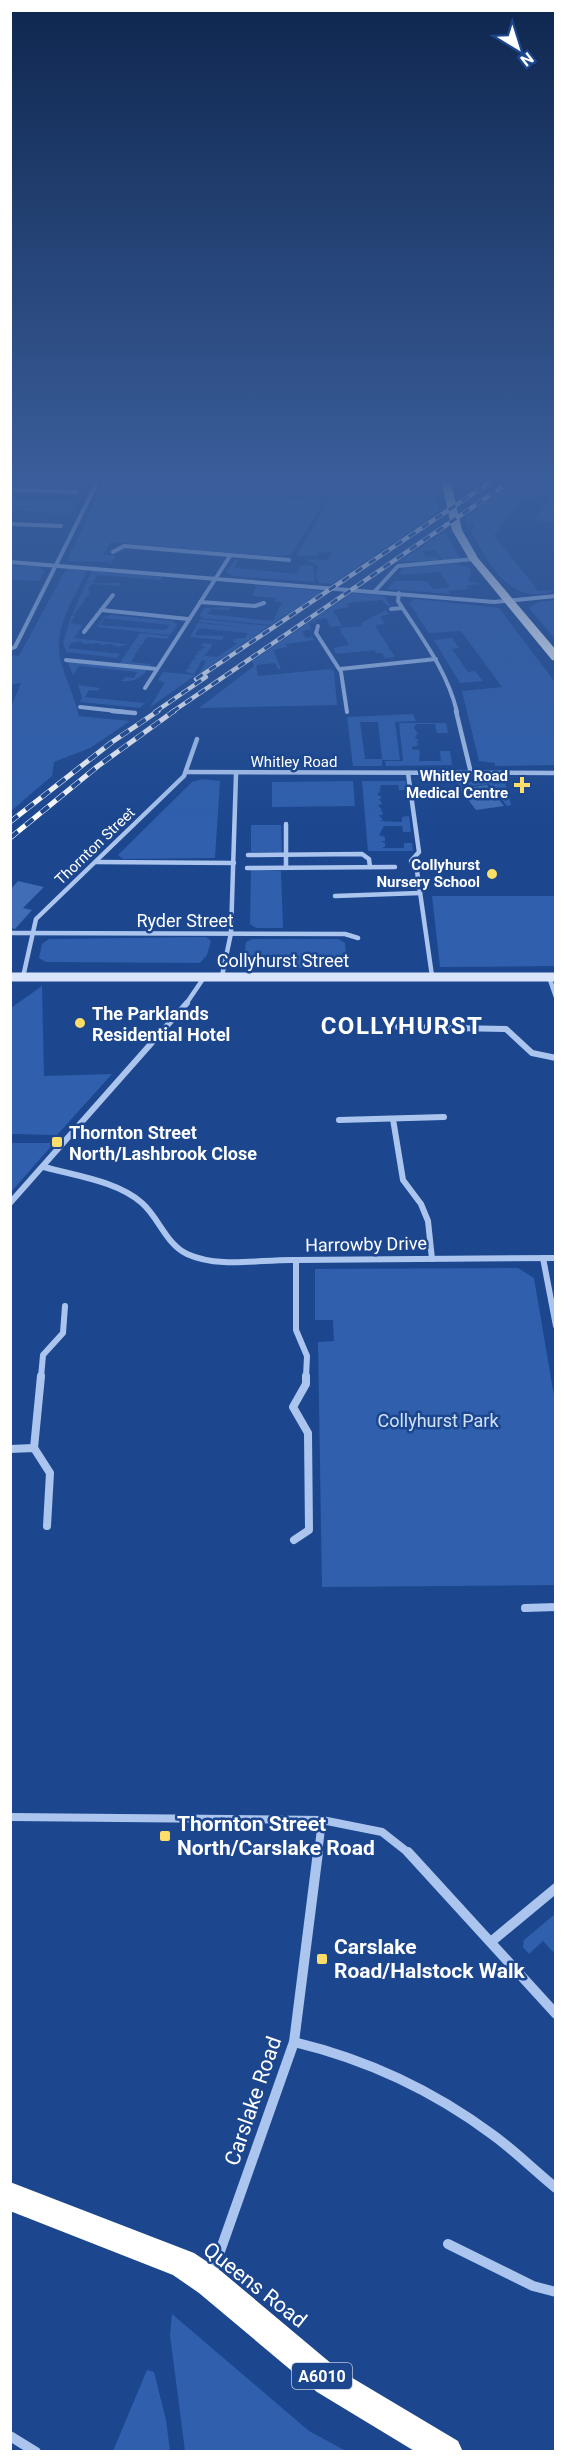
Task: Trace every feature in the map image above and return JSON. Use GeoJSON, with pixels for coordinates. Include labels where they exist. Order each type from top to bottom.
{"type":"FeatureCollection","features":[{"type":"Feature","properties":{"kind":"highway"},"geometry":{"type":"LineString","coordinates":[[507,600],[555,658]]}},
{"type":"Feature","properties":{"kind":"highway","name":"Queens Road"},"geometry":{"type":"LineString","coordinates":[[10,2196],[183,2264],[210,2282],[328,2381],[447,2451]]}},
{"type":"Feature","properties":{"kind":"street"},"geometry":{"type":"LineString","coordinates":[[10,649],[15,647],[39,598]]}},
{"type":"Feature","properties":{"kind":"street"},"geometry":{"type":"LineString","coordinates":[[84,632],[109,598]]}},
{"type":"Feature","properties":{"kind":"street"},"geometry":{"type":"LineString","coordinates":[[145,688],[203,598]]}},
{"type":"Feature","properties":{"kind":"street"},"geometry":{"type":"LineString","coordinates":[[398,598],[398,602],[436,659],[451,688],[471,773]]}},
{"type":"Feature","properties":{"kind":"street"},"geometry":{"type":"LineString","coordinates":[[451,598],[494,602],[532,598]]}},
{"type":"Feature","properties":{"kind":"street"},"geometry":{"type":"LineString","coordinates":[[200,602],[255,606],[264,603]]}},
{"type":"Feature","properties":{"kind":"street"},"geometry":{"type":"LineString","coordinates":[[391,609],[402,608]]}},
{"type":"Feature","properties":{"kind":"street"},"geometry":{"type":"LineString","coordinates":[[101,610],[188,619]]}},
{"type":"Feature","properties":{"kind":"street"},"geometry":{"type":"LineString","coordinates":[[318,626],[316,633],[340,669],[347,712]]}},
{"type":"Feature","properties":{"kind":"street"},"geometry":{"type":"LineString","coordinates":[[340,669],[436,659]]}},
{"type":"Feature","properties":{"kind":"street"},"geometry":{"type":"LineString","coordinates":[[66,660],[157,669]]}},
{"type":"Feature","properties":{"kind":"street"},"geometry":{"type":"LineString","coordinates":[[80,707],[135,713]]}},
{"type":"Feature","properties":{"kind":"street","name":"Thornton Street"},"geometry":{"type":"LineString","coordinates":[[23,977],[36,919],[186,772],[197,739]]}},
{"type":"Feature","properties":{"kind":"street"},"geometry":{"type":"LineString","coordinates":[[186,772],[236,774]]}},
{"type":"Feature","properties":{"kind":"street"},"geometry":{"type":"LineString","coordinates":[[408,773],[418,852],[411,861],[417,871],[432,976]]}},
{"type":"Feature","properties":{"kind":"street","name":"Whitley Road"},"geometry":{"type":"LineString","coordinates":[[222,976],[231,933],[236,774],[555,773]]}},
{"type":"Feature","properties":{"kind":"street"},"geometry":{"type":"LineString","coordinates":[[286,824],[286,868]]}},
{"type":"Feature","properties":{"kind":"street"},"geometry":{"type":"LineString","coordinates":[[326,867],[327,854]]}},
{"type":"Feature","properties":{"kind":"street"},"geometry":{"type":"LineString","coordinates":[[248,855],[362,854],[369,859],[370,867]]}},
{"type":"Feature","properties":{"kind":"street"},"geometry":{"type":"LineString","coordinates":[[96,862],[106,864],[234,863]]}},
{"type":"Feature","properties":{"kind":"street"},"geometry":{"type":"LineString","coordinates":[[247,868],[395,867]]}},
{"type":"Feature","properties":{"kind":"street"},"geometry":{"type":"LineString","coordinates":[[335,896],[420,893]]}},
{"type":"Feature","properties":{"kind":"street","name":"Ryder Street"},"geometry":{"type":"LineString","coordinates":[[10,933],[345,934],[358,938]]}},
{"type":"Feature","properties":{"kind":"street"},"geometry":{"type":"LineString","coordinates":[[10,1203],[196,993],[205,976]]}},
{"type":"Feature","properties":{"kind":"street","name":"Collyhurst Street"},"geometry":{"type":"LineString","coordinates":[[10,977],[552,977]]}},
{"type":"Feature","properties":{"kind":"street"},"geometry":{"type":"LineString","coordinates":[[552,977],[555,998]]}},
{"type":"Feature","properties":{"kind":"street"},"geometry":{"type":"LineString","coordinates":[[398,1027],[506,1029],[532,1053],[555,1058]]}},
{"type":"Feature","properties":{"kind":"street"},"geometry":{"type":"LineString","coordinates":[[339,1120],[444,1117]]}},
{"type":"Feature","properties":{"kind":"street"},"geometry":{"type":"LineString","coordinates":[[393,1119],[403,1179],[421,1204],[428,1221],[432,1259]]}},
{"type":"Feature","properties":{"kind":"street"},"geometry":{"type":"LineString","coordinates":[[44,1167],[139,1200],[157,1219],[175,1246],[187,1255],[223,1261],[296,1260]]}},
{"type":"Feature","properties":{"kind":"street"},"geometry":{"type":"LineString","coordinates":[[543,1258],[555,1326]]}},
{"type":"Feature","properties":{"kind":"street","name":"Harrowby Drive"},"geometry":{"type":"LineString","coordinates":[[294,1540],[309,1530],[311,1486],[308,1433],[293,1407],[306,1384],[307,1356],[296,1330],[296,1260],[555,1258]]}},
{"type":"Feature","properties":{"kind":"street"},"geometry":{"type":"LineString","coordinates":[[46,1526],[50,1473],[34,1448],[43,1355],[63,1333],[65,1306]]}},
{"type":"Feature","properties":{"kind":"street"},"geometry":{"type":"LineString","coordinates":[[10,1449],[34,1448]]}},
{"type":"Feature","properties":{"kind":"street"},"geometry":{"type":"LineString","coordinates":[[525,1608],[555,1607]]}},
{"type":"Feature","properties":{"kind":"street"},"geometry":{"type":"LineString","coordinates":[[10,1817],[322,1820],[382,1832],[415,1858],[492,1941],[555,2014]]}},
{"type":"Feature","properties":{"kind":"street","name":"Carslake Road"},"geometry":{"type":"LineString","coordinates":[[210,2282],[294,2042],[322,1820]]}},
{"type":"Feature","properties":{"kind":"street"},"geometry":{"type":"LineString","coordinates":[[492,1941],[555,1888]]}},
{"type":"Feature","properties":{"kind":"street"},"geometry":{"type":"LineString","coordinates":[[294,2042],[321,2047],[404,2083],[485,2130],[555,2188]]}},
{"type":"Feature","properties":{"kind":"street"},"geometry":{"type":"LineString","coordinates":[[448,2244],[533,2286],[555,2292]]}},
{"type":"Feature","properties":{"kind":"street"},"geometry":{"type":"LineString","coordinates":[[10,2436],[36,2451]]}},
{"type":"Feature","properties":{"kind":"green space"},"geometry":{"type":"Polygon","coordinates":[[[50,598],[73,598],[62,626],[59,650],[79,716],[130,721],[90,748],[54,762],[52,776],[11,811],[11,707],[21,683],[11,684],[11,655],[19,656],[50,598]]]}},
{"type":"Feature","properties":{"kind":"green space"},"geometry":{"type":"Polygon","coordinates":[[[79,598],[86,598],[74,615],[72,615],[79,598]]]}},
{"type":"Feature","properties":{"kind":"green space"},"geometry":{"type":"Polygon","coordinates":[[[276,598],[312,598],[271,625],[202,618],[200,615],[204,608],[232,607],[228,610],[211,609],[208,614],[273,621],[282,602],[275,602],[276,598]]]}},
{"type":"Feature","properties":{"kind":"green space"},"geometry":{"type":"Polygon","coordinates":[[[345,598],[385,598],[391,606],[387,606],[382,600],[347,603],[349,607],[333,610],[342,626],[331,627],[326,618],[315,620],[316,622],[309,623],[311,629],[302,631],[306,638],[312,637],[314,640],[286,644],[287,647],[273,650],[281,669],[278,669],[275,663],[256,665],[258,676],[330,669],[334,671],[337,705],[199,708],[254,666],[252,661],[345,598]]]}},
{"type":"Feature","properties":{"kind":"green space"},"geometry":{"type":"Polygon","coordinates":[[[416,599],[499,608],[555,682],[555,765],[495,766],[495,763],[479,761],[462,691],[502,687],[461,631],[429,633],[409,603],[416,599]]]}},
{"type":"Feature","properties":{"kind":"green space"},"geometry":{"type":"Polygon","coordinates":[[[556,600],[555,639],[529,608],[539,602],[556,600]]]}},
{"type":"Feature","properties":{"kind":"green space"},"geometry":{"type":"Polygon","coordinates":[[[386,610],[389,614],[380,616],[385,623],[375,626],[395,657],[385,658],[382,653],[376,653],[374,650],[336,654],[333,648],[349,645],[339,628],[362,626],[361,623],[386,610]]]}},
{"type":"Feature","properties":{"kind":"green space"},"geometry":{"type":"Polygon","coordinates":[[[111,615],[173,621],[177,625],[170,635],[97,627],[104,617],[111,615]],[[105,618],[100,625],[166,630],[170,625],[105,618]]]}},
{"type":"Feature","properties":{"kind":"green space"},"geometry":{"type":"Polygon","coordinates":[[[71,616],[75,616],[71,623],[83,625],[74,638],[127,644],[123,648],[125,645],[118,647],[110,644],[81,643],[82,641],[71,643],[68,648],[120,654],[117,658],[66,652],[63,643],[71,616]]]}},
{"type":"Feature","properties":{"kind":"green space"},"geometry":{"type":"Polygon","coordinates":[[[200,619],[269,626],[199,674],[206,661],[202,660],[194,674],[186,672],[188,668],[193,669],[189,667],[193,659],[199,660],[194,658],[196,655],[201,655],[197,654],[199,651],[204,651],[199,650],[206,647],[201,646],[203,643],[213,644],[205,656],[217,657],[238,643],[233,642],[234,639],[245,638],[248,633],[199,628],[195,635],[224,636],[222,640],[190,637],[198,623],[251,628],[199,622],[200,619]]]}},
{"type":"Feature","properties":{"kind":"green space"},"geometry":{"type":"Polygon","coordinates":[[[140,633],[169,636],[167,639],[147,637],[142,645],[137,645],[141,646],[139,649],[134,649],[138,650],[136,653],[131,653],[136,654],[131,662],[151,664],[149,667],[119,664],[140,633]]]}},
{"type":"Feature","properties":{"kind":"green space"},"geometry":{"type":"Polygon","coordinates":[[[452,638],[459,648],[452,649],[468,672],[475,671],[483,681],[460,683],[434,640],[452,638]]]}},
{"type":"Feature","properties":{"kind":"green space"},"geometry":{"type":"Polygon","coordinates":[[[67,661],[148,669],[136,679],[121,681],[126,677],[134,678],[137,672],[79,666],[73,675],[67,661]]]}},
{"type":"Feature","properties":{"kind":"green space"},"geometry":{"type":"Polygon","coordinates":[[[163,672],[196,675],[149,708],[165,683],[158,680],[163,672]]]}},
{"type":"Feature","properties":{"kind":"green space"},"geometry":{"type":"Polygon","coordinates":[[[78,685],[101,688],[97,691],[89,690],[85,697],[144,703],[154,694],[140,708],[80,702],[82,697],[78,685]]]}},
{"type":"Feature","properties":{"kind":"green space"},"geometry":{"type":"Polygon","coordinates":[[[413,714],[416,721],[395,722],[400,760],[382,760],[382,766],[353,766],[347,717],[413,714]],[[360,722],[365,759],[382,759],[378,722],[360,722]]]}},
{"type":"Feature","properties":{"kind":"green space"},"geometry":{"type":"Polygon","coordinates":[[[399,723],[446,723],[448,733],[437,733],[435,724],[416,724],[414,728],[418,733],[415,737],[419,745],[412,749],[420,750],[418,751],[420,751],[419,761],[441,761],[440,751],[450,751],[452,765],[386,766],[385,761],[403,761],[399,723]]]}},
{"type":"Feature","properties":{"kind":"green space"},"geometry":{"type":"Polygon","coordinates":[[[202,779],[220,781],[215,858],[123,859],[118,855],[192,782],[202,779]]]}},
{"type":"Feature","properties":{"kind":"green space"},"geometry":{"type":"Polygon","coordinates":[[[353,781],[355,806],[272,807],[272,782],[353,781]]]}},
{"type":"Feature","properties":{"kind":"green space"},"geometry":{"type":"Polygon","coordinates":[[[362,781],[406,781],[406,790],[399,790],[398,785],[381,785],[380,789],[377,789],[381,790],[377,795],[381,796],[381,799],[378,799],[382,804],[378,805],[383,815],[379,815],[383,820],[379,821],[402,822],[402,817],[409,816],[411,832],[403,832],[402,826],[384,826],[379,835],[385,837],[385,841],[381,841],[385,843],[385,847],[382,848],[404,848],[404,843],[412,843],[413,851],[368,851],[362,781]]]}},
{"type":"Feature","properties":{"kind":"green space"},"geometry":{"type":"Polygon","coordinates":[[[456,782],[505,782],[511,805],[507,806],[489,784],[460,787],[456,782]]]}},
{"type":"Feature","properties":{"kind":"green space"},"geometry":{"type":"Polygon","coordinates":[[[251,825],[281,825],[282,853],[251,852],[251,825]]]}},
{"type":"Feature","properties":{"kind":"green space"},"geometry":{"type":"Polygon","coordinates":[[[251,870],[281,871],[283,928],[256,928],[250,924],[251,870]]]}},
{"type":"Feature","properties":{"kind":"green space"},"geometry":{"type":"Polygon","coordinates":[[[432,896],[555,896],[555,966],[440,967],[432,896]]]}},
{"type":"Feature","properties":{"kind":"green space"},"geometry":{"type":"Polygon","coordinates":[[[206,937],[211,941],[207,955],[200,963],[46,962],[39,958],[42,944],[49,939],[206,937]]]}},
{"type":"Feature","properties":{"kind":"green space"},"geometry":{"type":"Polygon","coordinates":[[[252,939],[338,939],[345,943],[347,967],[242,968],[246,942],[252,939]]]}},
{"type":"Feature","properties":{"kind":"green space"},"geometry":{"type":"Polygon","coordinates":[[[42,986],[44,1076],[112,1074],[57,1135],[11,1134],[11,1008],[42,986]]]}},
{"type":"Feature","properties":{"kind":"green space"},"geometry":{"type":"Polygon","coordinates":[[[10,1143],[54,1143],[11,1192],[10,1143]]]}},
{"type":"Feature","properties":{"kind":"green space","name":"Collyhurst Park"},"geometry":{"type":"Polygon","coordinates":[[[518,1268],[534,1278],[555,1402],[555,1585],[322,1587],[318,1342],[334,1341],[333,1320],[315,1320],[315,1269],[518,1268]]]}},
{"type":"Feature","properties":{"kind":"green space"},"geometry":{"type":"Polygon","coordinates":[[[555,1914],[555,1950],[553,1952],[543,1941],[529,1954],[523,1947],[524,1940],[555,1914]]]}},
{"type":"Feature","properties":{"kind":"green space"},"geometry":{"type":"Polygon","coordinates":[[[172,2314],[309,2431],[346,2451],[185,2451],[170,2335],[172,2314]]]}},
{"type":"Feature","properties":{"kind":"green space"},"geometry":{"type":"Polygon","coordinates":[[[147,2370],[154,2372],[166,2420],[170,2451],[113,2451],[147,2370]]]}},
{"type":"Feature","properties":{"kind":"building"},"geometry":{"type":"Polygon","coordinates":[[[487,785],[504,806],[476,810],[460,789],[487,785]]]}},
{"type":"Feature","properties":{"kind":"building"},"geometry":{"type":"Polygon","coordinates":[[[18,881],[44,887],[23,908],[32,910],[15,929],[10,928],[10,890],[18,881]]]}},
{"type":"Feature","properties":{"kind":"railway"},"geometry":{"type":"LineString","coordinates":[[196,679],[317,598]]}},
{"type":"Feature","properties":{"kind":"railway"},"geometry":{"type":"LineString","coordinates":[[172,712],[339,598]]}},
{"type":"Feature","properties":{"kind":"railway"},"geometry":{"type":"LineString","coordinates":[[155,712],[206,677]]}},
{"type":"Feature","properties":{"kind":"railway"},"geometry":{"type":"LineString","coordinates":[[10,822],[112,742],[158,711]]}},
{"type":"Feature","properties":{"kind":"railway"},"geometry":{"type":"LineString","coordinates":[[10,838],[98,766],[174,711]]}},
{"type":"Feature","properties":{"kind":"place","name":"Whitley Road Medical Centre"},"geometry":{"type":"Point","coordinates":[522,785]}},
{"type":"Feature","properties":{"kind":"place","name":"Collyhurst Nursery School"},"geometry":{"type":"Point","coordinates":[492,874]}},
{"type":"Feature","properties":{"kind":"place","name":"The Parklands Residential Hotel"},"geometry":{"type":"Point","coordinates":[80,1023]}},
{"type":"Feature","properties":{"kind":"place","name":"Thornton Street North/Lashbrook Close"},"geometry":{"type":"Point","coordinates":[57,1142]}},
{"type":"Feature","properties":{"kind":"place","name":"Thornton Street North/Carslake Road"},"geometry":{"type":"Point","coordinates":[165,1836]}},
{"type":"Feature","properties":{"kind":"place","name":"Carslake Road/Halstock Walk"},"geometry":{"type":"Point","coordinates":[322,1959]}},
{"type":"Feature","properties":{"kind":"district","name":"COLLYHURST"},"geometry":{"type":"Point","coordinates":[402,1026]}}]}
